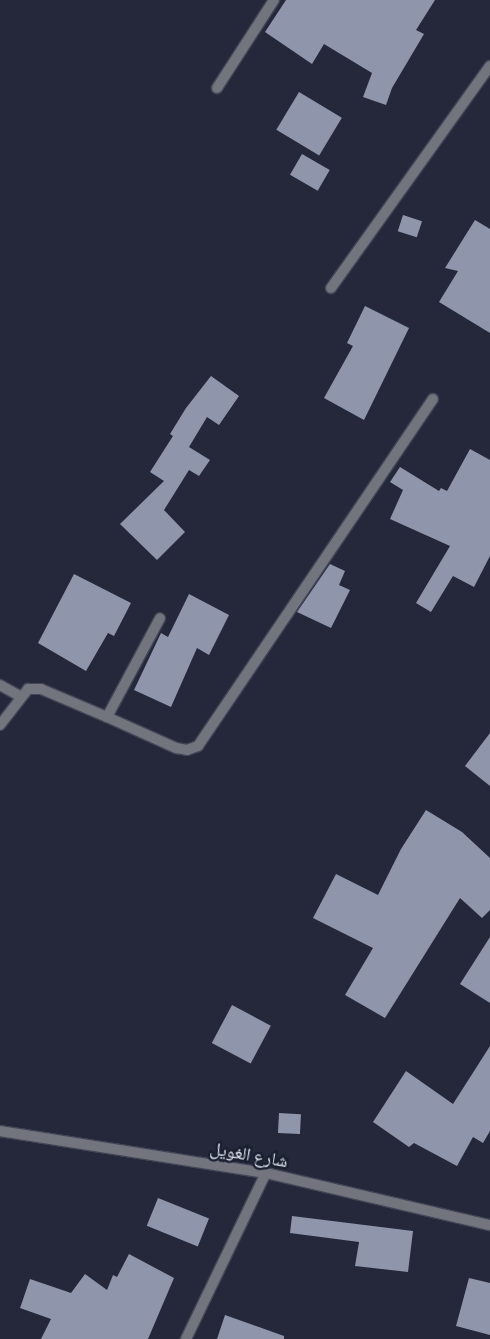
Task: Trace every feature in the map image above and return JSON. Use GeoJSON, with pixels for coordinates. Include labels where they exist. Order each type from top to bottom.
{"type":"FeatureCollection","features":[{"type":"Feature","properties":{"kind":"street"},"geometry":{"type":"LineString","coordinates":[[217,88],[274,0]]}},
{"type":"Feature","properties":{"kind":"street"},"geometry":{"type":"LineString","coordinates":[[331,288],[490,66]]}},
{"type":"Feature","properties":{"kind":"street"},"geometry":{"type":"LineString","coordinates":[[0,725],[20,696],[28,689],[41,688],[176,748],[186,750],[198,746],[434,399]]}},
{"type":"Feature","properties":{"kind":"street"},"geometry":{"type":"LineString","coordinates":[[106,717],[160,618]]}},
{"type":"Feature","properties":{"kind":"street"},"geometry":{"type":"LineString","coordinates":[[0,685],[20,696]]}},
{"type":"Feature","properties":{"kind":"street","name":"شارع الغويل"},"geometry":{"type":"LineString","coordinates":[[0,1131],[266,1173],[490,1225]]}},
{"type":"Feature","properties":{"kind":"street"},"geometry":{"type":"LineString","coordinates":[[186,1339],[266,1173]]}},
{"type":"Feature","properties":{"kind":"building"},"geometry":{"type":"Polygon","coordinates":[[[286,0],[435,0],[416,30],[424,34],[392,88],[386,105],[363,97],[372,73],[324,44],[312,64],[265,32],[286,0]]]}},
{"type":"Feature","properties":{"kind":"building"},"geometry":{"type":"Polygon","coordinates":[[[299,92],[342,118],[319,155],[276,130],[299,92]]]}},
{"type":"Feature","properties":{"kind":"building"},"geometry":{"type":"Polygon","coordinates":[[[302,154],[330,170],[318,191],[290,175],[302,154]]]}},
{"type":"Feature","properties":{"kind":"building"},"geometry":{"type":"Polygon","coordinates":[[[403,215],[422,221],[417,237],[398,231],[403,215]]]}},
{"type":"Feature","properties":{"kind":"building"},"geometry":{"type":"Polygon","coordinates":[[[475,220],[490,229],[490,333],[439,302],[458,271],[445,268],[475,220]]]}},
{"type":"Feature","properties":{"kind":"building"},"geometry":{"type":"Polygon","coordinates":[[[365,306],[409,328],[364,420],[324,398],[353,346],[347,343],[365,306]]]}},
{"type":"Feature","properties":{"kind":"building"},"geometry":{"type":"Polygon","coordinates":[[[211,376],[239,396],[219,425],[207,417],[189,447],[210,460],[199,476],[189,470],[164,510],[185,532],[157,560],[120,524],[164,481],[150,472],[173,436],[170,434],[186,408],[211,376]]]}},
{"type":"Feature","properties":{"kind":"building"},"geometry":{"type":"Polygon","coordinates":[[[470,449],[490,460],[490,556],[474,587],[453,576],[431,612],[416,603],[450,546],[390,519],[403,490],[390,482],[400,467],[439,491],[441,488],[447,491],[470,449]]]}},
{"type":"Feature","properties":{"kind":"building"},"geometry":{"type":"Polygon","coordinates":[[[330,564],[345,571],[339,585],[350,590],[331,628],[297,612],[330,564]]]}},
{"type":"Feature","properties":{"kind":"building"},"geometry":{"type":"Polygon","coordinates":[[[74,574],[131,603],[114,636],[108,633],[86,671],[38,643],[74,574]]]}},
{"type":"Feature","properties":{"kind":"building"},"geometry":{"type":"Polygon","coordinates":[[[189,594],[229,615],[209,655],[197,648],[171,707],[134,690],[161,633],[168,637],[189,594]]]}},
{"type":"Feature","properties":{"kind":"building"},"geometry":{"type":"Polygon","coordinates":[[[490,733],[490,786],[465,766],[490,733]]]}},
{"type":"Feature","properties":{"kind":"building"},"geometry":{"type":"Polygon","coordinates":[[[426,810],[462,832],[490,858],[490,910],[482,918],[460,898],[385,1018],[345,995],[373,948],[313,918],[336,874],[378,895],[401,849],[426,810]]]}},
{"type":"Feature","properties":{"kind":"building"},"geometry":{"type":"Polygon","coordinates":[[[490,937],[490,1003],[460,984],[490,937]]]}},
{"type":"Feature","properties":{"kind":"building"},"geometry":{"type":"Polygon","coordinates":[[[232,1005],[271,1026],[251,1064],[212,1043],[232,1005]]]}},
{"type":"Feature","properties":{"kind":"building"},"geometry":{"type":"Polygon","coordinates":[[[490,1046],[490,1131],[483,1143],[473,1137],[457,1166],[414,1143],[409,1147],[373,1122],[406,1071],[453,1104],[490,1046]]]}},
{"type":"Feature","properties":{"kind":"building"},"geometry":{"type":"Polygon","coordinates":[[[279,1113],[301,1114],[300,1134],[278,1133],[279,1113]]]}},
{"type":"Feature","properties":{"kind":"building"},"geometry":{"type":"Polygon","coordinates":[[[158,1198],[209,1219],[198,1246],[147,1226],[158,1198]]]}},
{"type":"Feature","properties":{"kind":"building"},"geometry":{"type":"Polygon","coordinates":[[[292,1216],[413,1231],[408,1272],[355,1266],[359,1242],[290,1233],[292,1216]]]}},
{"type":"Feature","properties":{"kind":"building"},"geometry":{"type":"Polygon","coordinates":[[[129,1254],[174,1278],[148,1339],[41,1339],[51,1319],[20,1308],[30,1279],[71,1293],[85,1274],[107,1290],[113,1275],[117,1277],[129,1254]]]}},
{"type":"Feature","properties":{"kind":"building"},"geometry":{"type":"Polygon","coordinates":[[[469,1278],[490,1283],[490,1335],[456,1326],[469,1278]]]}},
{"type":"Feature","properties":{"kind":"building"},"geometry":{"type":"Polygon","coordinates":[[[225,1315],[284,1336],[284,1339],[217,1339],[225,1315]]]}}]}
